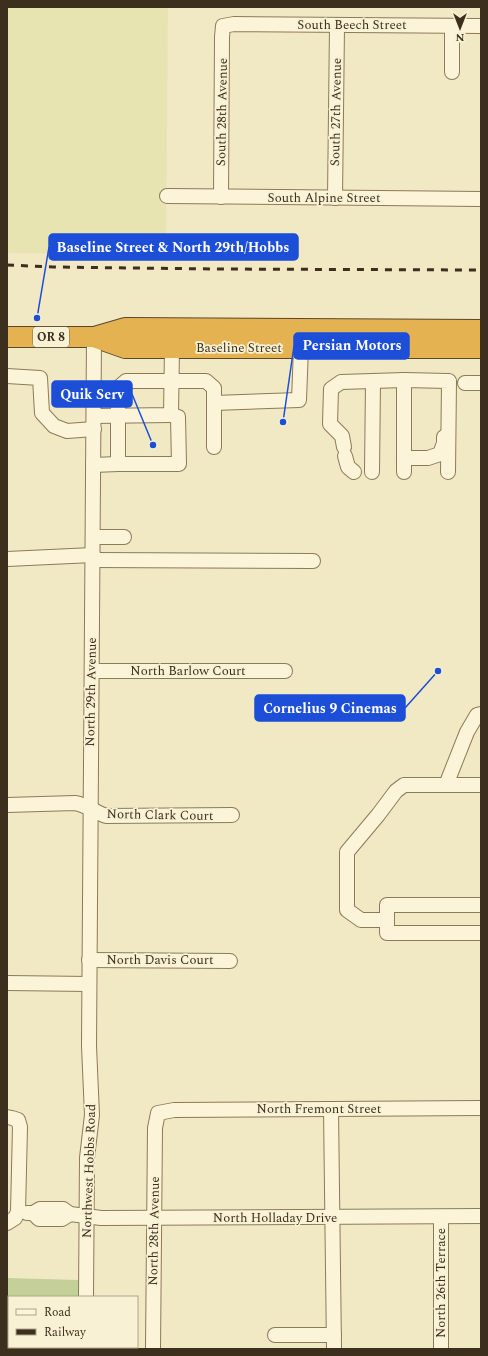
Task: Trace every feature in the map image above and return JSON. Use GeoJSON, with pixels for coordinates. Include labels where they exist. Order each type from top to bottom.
{"type":"FeatureCollection","features":[{"type":"Feature","properties":{"kind":"highway","name":"Baseline Street"},"geometry":{"type":"LineString","coordinates":[[7,337],[94,337],[125,328],[481,330]]}},
{"type":"Feature","properties":{"kind":"highway","name":"Baseline Street"},"geometry":{"type":"LineString","coordinates":[[94,337],[125,348],[481,348]]}},
{"type":"Feature","properties":{"kind":"street","name":"South Beech Street"},"geometry":{"type":"LineString","coordinates":[[223,26],[234,24],[481,26]]}},
{"type":"Feature","properties":{"kind":"street","name":"South 28th Avenue"},"geometry":{"type":"LineString","coordinates":[[221,197],[223,26]]}},
{"type":"Feature","properties":{"kind":"street","name":"South 27th Avenue"},"geometry":{"type":"LineString","coordinates":[[335,198],[337,26]]}},
{"type":"Feature","properties":{"kind":"street"},"geometry":{"type":"LineString","coordinates":[[452,26],[452,72]]}},
{"type":"Feature","properties":{"kind":"street","name":"South Alpine Street"},"geometry":{"type":"LineString","coordinates":[[167,196],[481,199]]}},
{"type":"Feature","properties":{"kind":"street","name":"North 29th Avenue"},"geometry":{"type":"LineString","coordinates":[[88,1046],[90,960],[94,337]]}},
{"type":"Feature","properties":{"kind":"street"},"geometry":{"type":"LineString","coordinates":[[171,415],[172,348]]}},
{"type":"Feature","properties":{"kind":"street"},"geometry":{"type":"LineString","coordinates":[[214,402],[299,400],[301,348]]}},
{"type":"Feature","properties":{"kind":"street"},"geometry":{"type":"LineString","coordinates":[[7,376],[40,378],[42,413],[54,426],[67,431],[118,415],[171,415],[178,417],[179,464],[94,465]]}},
{"type":"Feature","properties":{"kind":"street"},"geometry":{"type":"LineString","coordinates":[[404,380],[404,465],[440,454],[444,443],[443,400],[449,386]]}},
{"type":"Feature","properties":{"kind":"street"},"geometry":{"type":"LineString","coordinates":[[354,472],[348,467],[342,436],[330,424],[331,389],[341,382],[404,380],[449,381],[448,472]]}},
{"type":"Feature","properties":{"kind":"street"},"geometry":{"type":"LineString","coordinates":[[118,464],[118,388],[126,381],[206,381],[214,388],[214,447]]}},
{"type":"Feature","properties":{"kind":"street"},"geometry":{"type":"LineString","coordinates":[[372,472],[373,382]]}},
{"type":"Feature","properties":{"kind":"street"},"geometry":{"type":"LineString","coordinates":[[465,383],[481,383]]}},
{"type":"Feature","properties":{"kind":"street"},"geometry":{"type":"LineString","coordinates":[[93,537],[124,537]]}},
{"type":"Feature","properties":{"kind":"street"},"geometry":{"type":"LineString","coordinates":[[7,559],[93,558],[313,561]]}},
{"type":"Feature","properties":{"kind":"street","name":"North Barlow Court"},"geometry":{"type":"LineString","coordinates":[[92,671],[285,671]]}},
{"type":"Feature","properties":{"kind":"street"},"geometry":{"type":"LineString","coordinates":[[446,785],[467,732],[477,715],[481,714]]}},
{"type":"Feature","properties":{"kind":"street"},"geometry":{"type":"LineString","coordinates":[[387,920],[361,920],[347,910],[347,852],[396,791],[404,785],[481,785]]}},
{"type":"Feature","properties":{"kind":"street","name":"North Clark Court"},"geometry":{"type":"LineString","coordinates":[[7,805],[75,803],[82,804],[99,814],[106,816],[232,815]]}},
{"type":"Feature","properties":{"kind":"street"},"geometry":{"type":"LineString","coordinates":[[481,905],[387,905],[387,933],[481,933]]}},
{"type":"Feature","properties":{"kind":"street","name":"North Davis Court"},"geometry":{"type":"LineString","coordinates":[[90,960],[230,960]]}},
{"type":"Feature","properties":{"kind":"street"},"geometry":{"type":"LineString","coordinates":[[7,982],[89,984]]}},
{"type":"Feature","properties":{"kind":"street","name":"Northwest Hobbs Road"},"geometry":{"type":"LineString","coordinates":[[86,1296],[87,1158],[92,1115],[88,1046]]}},
{"type":"Feature","properties":{"kind":"street","name":"North Fremont Street"},"geometry":{"type":"LineString","coordinates":[[158,1113],[174,1110],[481,1108]]}},
{"type":"Feature","properties":{"kind":"street"},"geometry":{"type":"LineString","coordinates":[[275,1335],[334,1342],[331,1109]]}},
{"type":"Feature","properties":{"kind":"street","name":"North 28th Avenue"},"geometry":{"type":"LineString","coordinates":[[153,1349],[155,1128],[158,1113]]}},
{"type":"Feature","properties":{"kind":"street"},"geometry":{"type":"LineString","coordinates":[[7,1117],[18,1120],[20,1127],[18,1212],[15,1218],[7,1224]]}},
{"type":"Feature","properties":{"kind":"street","name":"North Holladay Drive"},"geometry":{"type":"LineString","coordinates":[[18,1212],[33,1214],[39,1219],[62,1219],[70,1214],[101,1218],[154,1219],[481,1216]]}},
{"type":"Feature","properties":{"kind":"street","name":"North 26th Terrace"},"geometry":{"type":"LineString","coordinates":[[441,1216],[441,1349]]}},
{"type":"Feature","properties":{"kind":"shaded area"},"geometry":{"type":"Polygon","coordinates":[[[7,7],[168,7],[166,255],[7,253],[7,7]]]}},
{"type":"Feature","properties":{"kind":"green space"},"geometry":{"type":"Polygon","coordinates":[[[7,1278],[78,1280],[78,1296],[8,1296],[8,1348],[77,1349],[7,1349],[7,1278]]]}},
{"type":"Feature","properties":{"kind":"railway"},"geometry":{"type":"LineString","coordinates":[[7,265],[213,269],[481,270]]}},
{"type":"Feature","properties":{"kind":"place","name":"Baseline Street & North 29th/Hobbs"},"geometry":{"type":"Point","coordinates":[37,318]}},
{"type":"Feature","properties":{"kind":"place","name":"Persian Motors"},"geometry":{"type":"Point","coordinates":[283,422]}},
{"type":"Feature","properties":{"kind":"place","name":"Quik Serv"},"geometry":{"type":"Point","coordinates":[153,445]}},
{"type":"Feature","properties":{"kind":"place","name":"Cornelius 9 Cinemas"},"geometry":{"type":"Point","coordinates":[438,671]}}]}
